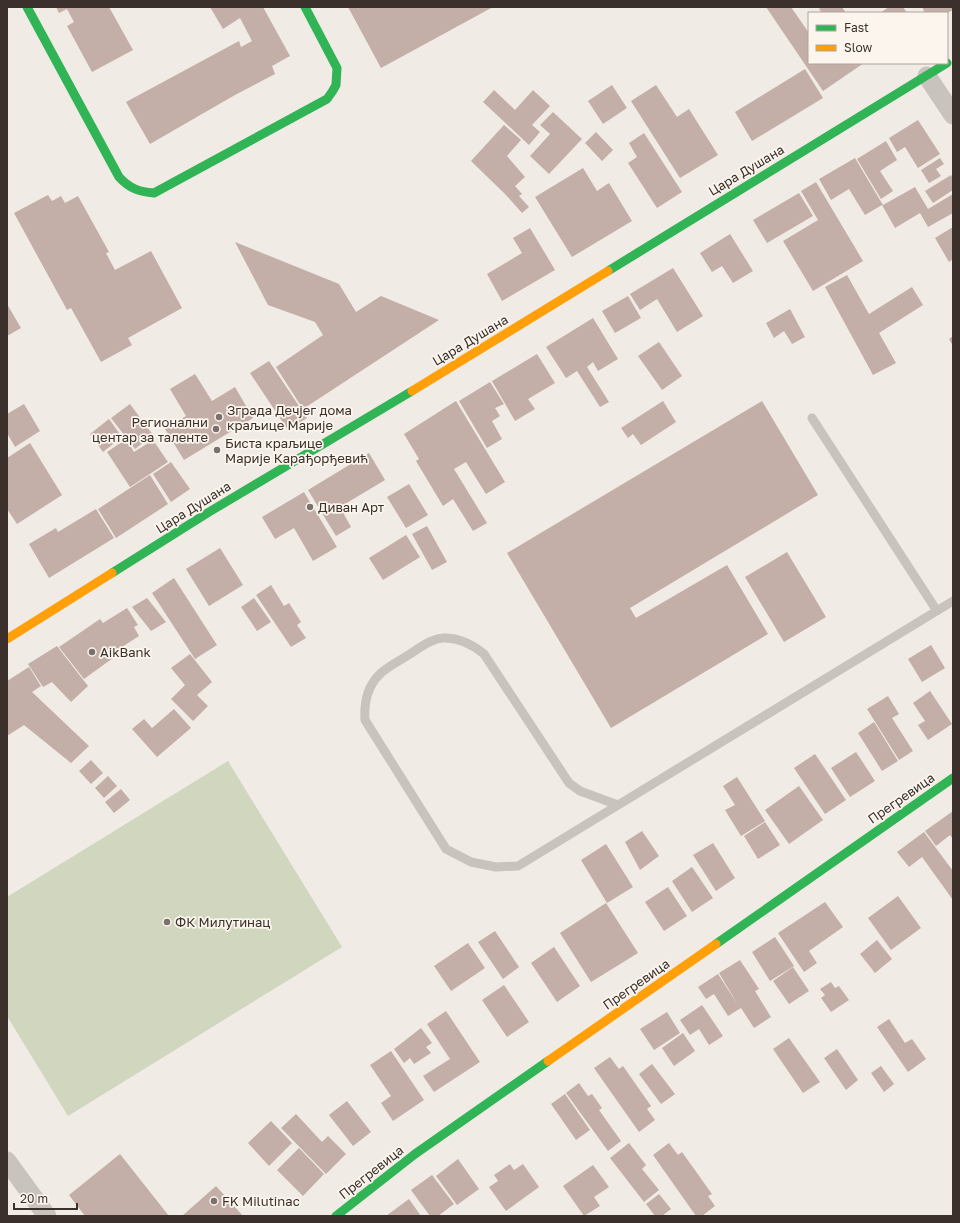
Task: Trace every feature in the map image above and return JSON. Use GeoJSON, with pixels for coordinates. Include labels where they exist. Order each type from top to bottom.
{"type":"FeatureCollection","features":[{"type":"Feature","properties":{"kind":"street"},"geometry":{"type":"LineString","coordinates":[[27,7],[119,176],[125,184],[143,193],[154,193],[327,99],[333,93],[338,79],[337,68],[305,7]]}},
{"type":"Feature","properties":{"kind":"street","name":"Цара Душана"},"geometry":{"type":"LineString","coordinates":[[7,639],[209,512],[403,396],[945,64]]}},
{"type":"Feature","properties":{"kind":"street"},"geometry":{"type":"LineString","coordinates":[[927,76],[953,115]]}},
{"type":"Feature","properties":{"kind":"street","name":"Прегревица"},"geometry":{"type":"LineString","coordinates":[[336,1216],[415,1154],[953,778]]}},
{"type":"Feature","properties":{"kind":"street"},"geometry":{"type":"LineString","coordinates":[[7,1161],[47,1216]]}},
{"type":"Feature","properties":{"kind":"lane"},"geometry":{"type":"LineString","coordinates":[[812,418],[937,611]]}},
{"type":"Feature","properties":{"kind":"lane"},"geometry":{"type":"LineString","coordinates":[[618,805],[580,791],[569,783],[484,654],[474,646],[460,640],[445,638],[429,642],[379,674],[371,686],[364,708],[365,720],[446,849],[471,862],[496,867],[518,866],[953,601]]}},
{"type":"Feature","properties":{"kind":"green space","name":"ФК Милутинац"},"geometry":{"type":"Polygon","coordinates":[[[228,761],[342,947],[68,1116],[7,1016],[7,897],[228,761]]]}},
{"type":"Feature","properties":{"kind":"building"},"geometry":{"type":"Polygon","coordinates":[[[56,7],[109,7],[133,50],[92,72],[67,26],[74,22],[67,9],[59,13],[56,7]]]}},
{"type":"Feature","properties":{"kind":"building"},"geometry":{"type":"Polygon","coordinates":[[[210,7],[263,7],[290,56],[272,66],[275,74],[235,95],[150,144],[126,102],[239,41],[241,47],[252,41],[240,18],[223,29],[210,7]]]}},
{"type":"Feature","properties":{"kind":"building"},"geometry":{"type":"Polygon","coordinates":[[[348,7],[493,7],[381,68],[348,7]]]}},
{"type":"Feature","properties":{"kind":"building"},"geometry":{"type":"Polygon","coordinates":[[[766,7],[791,7],[808,32],[808,64],[863,64],[823,91],[766,7]]]}},
{"type":"Feature","properties":{"kind":"building"},"geometry":{"type":"Polygon","coordinates":[[[822,7],[842,7],[845,12],[821,12],[819,9],[822,7]]]}},
{"type":"Feature","properties":{"kind":"building"},"geometry":{"type":"Polygon","coordinates":[[[889,7],[903,7],[906,12],[882,12],[889,7]]]}},
{"type":"Feature","properties":{"kind":"building"},"geometry":{"type":"Polygon","coordinates":[[[922,7],[953,7],[953,10],[948,12],[924,12],[922,7]]]}},
{"type":"Feature","properties":{"kind":"building"},"geometry":{"type":"Polygon","coordinates":[[[805,69],[823,98],[752,141],[735,112],[805,69]]]}},
{"type":"Feature","properties":{"kind":"building"},"geometry":{"type":"Polygon","coordinates":[[[612,85],[627,108],[603,124],[588,101],[612,85]]]}},
{"type":"Feature","properties":{"kind":"building"},"geometry":{"type":"Polygon","coordinates":[[[656,85],[677,117],[689,109],[718,155],[680,178],[631,101],[656,85]]]}},
{"type":"Feature","properties":{"kind":"building"},"geometry":{"type":"Polygon","coordinates":[[[494,90],[515,110],[533,90],[550,106],[532,125],[540,132],[529,145],[483,102],[494,90]]]}},
{"type":"Feature","properties":{"kind":"building"},"geometry":{"type":"Polygon","coordinates":[[[553,112],[582,139],[549,174],[530,156],[550,134],[540,125],[553,112]]]}},
{"type":"Feature","properties":{"kind":"building"},"geometry":{"type":"Polygon","coordinates":[[[918,120],[940,154],[918,168],[905,147],[897,152],[889,138],[918,120]]]}},
{"type":"Feature","properties":{"kind":"building"},"geometry":{"type":"Polygon","coordinates":[[[504,125],[521,140],[507,156],[525,177],[515,186],[522,194],[519,196],[529,207],[522,213],[471,161],[504,125]]]}},
{"type":"Feature","properties":{"kind":"building"},"geometry":{"type":"Polygon","coordinates":[[[596,132],[613,150],[602,161],[585,143],[596,132]]]}},
{"type":"Feature","properties":{"kind":"building"},"geometry":{"type":"Polygon","coordinates":[[[644,133],[682,192],[657,208],[628,163],[637,157],[629,143],[644,133]]]}},
{"type":"Feature","properties":{"kind":"building"},"geometry":{"type":"Polygon","coordinates":[[[886,141],[897,160],[880,171],[893,191],[881,199],[857,159],[886,141]]]}},
{"type":"Feature","properties":{"kind":"building"},"geometry":{"type":"Polygon","coordinates":[[[855,158],[883,205],[915,187],[928,209],[953,194],[953,213],[928,227],[920,213],[895,228],[882,205],[865,215],[849,189],[831,200],[819,179],[855,158]]]}},
{"type":"Feature","properties":{"kind":"building"},"geometry":{"type":"Polygon","coordinates":[[[940,158],[944,164],[936,169],[941,176],[929,183],[921,170],[940,158]]]}},
{"type":"Feature","properties":{"kind":"building"},"geometry":{"type":"Polygon","coordinates":[[[583,168],[597,191],[609,183],[632,221],[572,257],[535,197],[583,168]]]}},
{"type":"Feature","properties":{"kind":"building"},"geometry":{"type":"Polygon","coordinates":[[[951,175],[953,179],[953,190],[933,203],[925,191],[951,175]]]}},
{"type":"Feature","properties":{"kind":"building"},"geometry":{"type":"Polygon","coordinates":[[[816,182],[863,261],[813,291],[783,241],[818,220],[801,191],[816,182]]]}},
{"type":"Feature","properties":{"kind":"building"},"geometry":{"type":"Polygon","coordinates":[[[799,193],[813,216],[767,243],[753,220],[799,193]]]}},
{"type":"Feature","properties":{"kind":"building"},"geometry":{"type":"Polygon","coordinates":[[[48,195],[52,201],[61,196],[65,203],[78,196],[109,252],[106,253],[115,270],[151,251],[182,308],[128,338],[132,345],[101,362],[71,308],[67,310],[14,213],[48,195]]]}},
{"type":"Feature","properties":{"kind":"building"},"geometry":{"type":"Polygon","coordinates":[[[953,227],[953,259],[949,262],[935,238],[953,227]]]}},
{"type":"Feature","properties":{"kind":"building"},"geometry":{"type":"Polygon","coordinates":[[[530,228],[555,270],[502,301],[487,274],[522,253],[513,238],[530,228]]]}},
{"type":"Feature","properties":{"kind":"building"},"geometry":{"type":"Polygon","coordinates":[[[730,234],[753,271],[733,283],[722,266],[712,272],[700,253],[730,234]]]}},
{"type":"Feature","properties":{"kind":"building"},"geometry":{"type":"Polygon","coordinates":[[[235,242],[339,284],[356,312],[381,296],[439,320],[303,409],[276,367],[323,335],[315,322],[268,305],[235,242]]]}},
{"type":"Feature","properties":{"kind":"building"},"geometry":{"type":"Polygon","coordinates":[[[673,268],[703,316],[677,332],[657,299],[640,310],[630,294],[673,268]]]}},
{"type":"Feature","properties":{"kind":"building"},"geometry":{"type":"Polygon","coordinates":[[[847,275],[869,314],[912,287],[923,305],[879,333],[896,363],[873,375],[825,287],[847,275]]]}},
{"type":"Feature","properties":{"kind":"building"},"geometry":{"type":"Polygon","coordinates":[[[628,296],[641,318],[615,333],[602,311],[628,296]]]}},
{"type":"Feature","properties":{"kind":"building"},"geometry":{"type":"Polygon","coordinates":[[[7,304],[21,328],[7,336],[7,304]]]}},
{"type":"Feature","properties":{"kind":"building"},"geometry":{"type":"Polygon","coordinates":[[[790,309],[805,337],[792,344],[784,331],[774,338],[766,323],[790,309]]]}},
{"type":"Feature","properties":{"kind":"building"},"geometry":{"type":"Polygon","coordinates":[[[593,318],[618,359],[598,371],[593,362],[587,367],[609,402],[600,407],[577,371],[566,378],[546,347],[593,318]]]}},
{"type":"Feature","properties":{"kind":"building"},"geometry":{"type":"Polygon","coordinates":[[[953,336],[953,346],[949,339],[953,336]]]}},
{"type":"Feature","properties":{"kind":"building"},"geometry":{"type":"Polygon","coordinates":[[[659,342],[682,376],[662,390],[638,356],[659,342]]]}},
{"type":"Feature","properties":{"kind":"building"},"geometry":{"type":"Polygon","coordinates":[[[537,354],[555,383],[528,399],[535,409],[515,421],[492,381],[537,354]]]}},
{"type":"Feature","properties":{"kind":"building"},"geometry":{"type":"Polygon","coordinates":[[[269,361],[307,418],[288,430],[250,373],[269,361]]]}},
{"type":"Feature","properties":{"kind":"building","name":"Зграда Дечјег дома краљице Марије"},"geometry":{"type":"Polygon","coordinates":[[[195,374],[212,401],[235,387],[253,418],[184,460],[165,429],[186,416],[170,389],[195,374]]]}},
{"type":"Feature","properties":{"kind":"building"},"geometry":{"type":"Polygon","coordinates":[[[490,382],[504,404],[495,408],[500,416],[492,421],[502,439],[487,448],[459,401],[490,382]]]}},
{"type":"Feature","properties":{"kind":"building"},"geometry":{"type":"Polygon","coordinates":[[[456,401],[505,482],[486,494],[466,462],[454,469],[487,523],[473,531],[453,499],[443,506],[416,461],[419,459],[404,434],[456,401]]]}},
{"type":"Feature","properties":{"kind":"building"},"geometry":{"type":"Polygon","coordinates":[[[663,401],[676,422],[641,445],[633,434],[628,438],[621,428],[663,401]]]}},
{"type":"Feature","properties":{"kind":"building"},"geometry":{"type":"Polygon","coordinates":[[[762,401],[818,495],[630,608],[636,618],[727,565],[768,634],[611,728],[507,553],[762,401]]]}},
{"type":"Feature","properties":{"kind":"building"},"geometry":{"type":"Polygon","coordinates":[[[24,404],[40,431],[15,447],[7,433],[7,414],[24,404]]]}},
{"type":"Feature","properties":{"kind":"building"},"geometry":{"type":"Polygon","coordinates":[[[130,404],[153,435],[135,449],[111,418],[130,404]]]}},
{"type":"Feature","properties":{"kind":"building"},"geometry":{"type":"Polygon","coordinates":[[[109,419],[122,437],[103,452],[90,434],[109,419]]]}},
{"type":"Feature","properties":{"kind":"building"},"geometry":{"type":"Polygon","coordinates":[[[126,439],[134,452],[153,440],[168,462],[130,487],[107,452],[126,439]]]}},
{"type":"Feature","properties":{"kind":"building"},"geometry":{"type":"Polygon","coordinates":[[[30,443],[62,495],[17,524],[7,509],[7,458],[30,443]]]}},
{"type":"Feature","properties":{"kind":"building"},"geometry":{"type":"Polygon","coordinates":[[[369,453],[385,480],[340,507],[351,527],[336,536],[308,490],[369,453]]]}},
{"type":"Feature","properties":{"kind":"building"},"geometry":{"type":"Polygon","coordinates":[[[171,462],[190,489],[171,502],[153,474],[171,462]]]}},
{"type":"Feature","properties":{"kind":"building"},"geometry":{"type":"Polygon","coordinates":[[[150,475],[168,504],[116,538],[98,509],[150,475]]]}},
{"type":"Feature","properties":{"kind":"building"},"geometry":{"type":"Polygon","coordinates":[[[409,484],[428,515],[406,528],[387,497],[409,484]]]}},
{"type":"Feature","properties":{"kind":"building"},"geometry":{"type":"Polygon","coordinates":[[[304,492],[337,547],[313,561],[294,528],[275,539],[262,517],[304,492]]]}},
{"type":"Feature","properties":{"kind":"building"},"geometry":{"type":"Polygon","coordinates":[[[96,509],[114,538],[49,578],[29,544],[56,528],[58,532],[96,509]]]}},
{"type":"Feature","properties":{"kind":"building"},"geometry":{"type":"Polygon","coordinates":[[[427,526],[447,562],[432,570],[412,534],[427,526]]]}},
{"type":"Feature","properties":{"kind":"building"},"geometry":{"type":"Polygon","coordinates":[[[406,535],[420,557],[383,580],[369,558],[406,535]]]}},
{"type":"Feature","properties":{"kind":"building"},"geometry":{"type":"Polygon","coordinates":[[[220,548],[243,585],[209,606],[186,569],[220,548]]]}},
{"type":"Feature","properties":{"kind":"building"},"geometry":{"type":"Polygon","coordinates":[[[787,552],[826,617],[784,642],[745,577],[787,552]]]}},
{"type":"Feature","properties":{"kind":"building"},"geometry":{"type":"Polygon","coordinates":[[[174,578],[217,645],[195,659],[152,593],[174,578]]]}},
{"type":"Feature","properties":{"kind":"building"},"geometry":{"type":"Polygon","coordinates":[[[271,585],[284,606],[289,603],[301,622],[297,625],[306,638],[291,647],[256,595],[271,585]]]}},
{"type":"Feature","properties":{"kind":"building"},"geometry":{"type":"Polygon","coordinates":[[[147,598],[166,622],[151,631],[132,607],[147,598]]]}},
{"type":"Feature","properties":{"kind":"building"},"geometry":{"type":"Polygon","coordinates":[[[254,598],[271,622],[257,631],[241,607],[254,598]]]}},
{"type":"Feature","properties":{"kind":"building"},"geometry":{"type":"Polygon","coordinates":[[[127,608],[138,625],[134,627],[139,636],[122,647],[124,650],[84,679],[59,647],[100,619],[103,623],[127,608]]]}},
{"type":"Feature","properties":{"kind":"building"},"geometry":{"type":"Polygon","coordinates":[[[931,645],[945,668],[922,682],[908,659],[931,645]]]}},
{"type":"Feature","properties":{"kind":"building"},"geometry":{"type":"Polygon","coordinates":[[[57,646],[88,686],[71,702],[52,682],[43,687],[28,664],[57,646]]]}},
{"type":"Feature","properties":{"kind":"building"},"geometry":{"type":"Polygon","coordinates":[[[190,654],[212,682],[197,695],[208,706],[193,721],[171,699],[185,685],[171,668],[190,654]]]}},
{"type":"Feature","properties":{"kind":"building"},"geometry":{"type":"Polygon","coordinates":[[[29,667],[41,686],[32,692],[89,746],[71,763],[24,725],[7,736],[7,681],[29,667]]]}},
{"type":"Feature","properties":{"kind":"building"},"geometry":{"type":"Polygon","coordinates":[[[930,691],[952,724],[928,740],[918,725],[925,721],[913,703],[930,691]]]}},
{"type":"Feature","properties":{"kind":"building"},"geometry":{"type":"Polygon","coordinates":[[[888,696],[899,714],[892,718],[913,751],[899,760],[867,709],[888,696]]]}},
{"type":"Feature","properties":{"kind":"building"},"geometry":{"type":"Polygon","coordinates":[[[174,709],[191,728],[157,757],[132,729],[144,719],[152,728],[174,709]]]}},
{"type":"Feature","properties":{"kind":"building"},"geometry":{"type":"Polygon","coordinates":[[[874,722],[898,761],[882,771],[858,733],[874,722]]]}},
{"type":"Feature","properties":{"kind":"building"},"geometry":{"type":"Polygon","coordinates":[[[856,752],[875,781],[850,797],[831,768],[856,752]]]}},
{"type":"Feature","properties":{"kind":"building"},"geometry":{"type":"Polygon","coordinates":[[[815,754],[846,800],[825,814],[794,768],[815,754]]]}},
{"type":"Feature","properties":{"kind":"building"},"geometry":{"type":"Polygon","coordinates":[[[91,760],[103,773],[91,784],[79,771],[91,760]]]}},
{"type":"Feature","properties":{"kind":"building"},"geometry":{"type":"Polygon","coordinates":[[[108,776],[117,786],[104,798],[95,788],[108,776]]]}},
{"type":"Feature","properties":{"kind":"building"},"geometry":{"type":"Polygon","coordinates":[[[737,777],[765,821],[741,836],[725,810],[735,805],[723,786],[737,777]]]}},
{"type":"Feature","properties":{"kind":"building"},"geometry":{"type":"Polygon","coordinates":[[[799,786],[823,820],[789,844],[765,810],[799,786]]]}},
{"type":"Feature","properties":{"kind":"building"},"geometry":{"type":"Polygon","coordinates":[[[121,789],[130,800],[114,813],[105,802],[121,789]]]}},
{"type":"Feature","properties":{"kind":"building"},"geometry":{"type":"Polygon","coordinates":[[[953,811],[953,839],[950,835],[936,846],[925,831],[953,811]]]}},
{"type":"Feature","properties":{"kind":"building"},"geometry":{"type":"Polygon","coordinates":[[[765,822],[780,845],[758,859],[744,836],[765,822]]]}},
{"type":"Feature","properties":{"kind":"building"},"geometry":{"type":"Polygon","coordinates":[[[642,831],[659,856],[640,870],[625,842],[642,831]]]}},
{"type":"Feature","properties":{"kind":"building"},"geometry":{"type":"Polygon","coordinates":[[[924,832],[953,871],[953,900],[922,857],[909,867],[897,852],[924,832]]]}},
{"type":"Feature","properties":{"kind":"building"},"geometry":{"type":"Polygon","coordinates":[[[713,843],[735,878],[716,891],[693,855],[713,843]]]}},
{"type":"Feature","properties":{"kind":"building"},"geometry":{"type":"Polygon","coordinates":[[[606,844],[633,887],[607,903],[581,860],[606,844]]]}},
{"type":"Feature","properties":{"kind":"building"},"geometry":{"type":"Polygon","coordinates":[[[692,867],[713,898],[692,912],[672,881],[692,867]]]}},
{"type":"Feature","properties":{"kind":"building"},"geometry":{"type":"Polygon","coordinates":[[[668,887],[687,916],[664,931],[645,902],[668,887]]]}},
{"type":"Feature","properties":{"kind":"building"},"geometry":{"type":"Polygon","coordinates":[[[898,896],[921,928],[891,950],[868,918],[898,896]]]}},
{"type":"Feature","properties":{"kind":"building"},"geometry":{"type":"Polygon","coordinates":[[[825,902],[843,927],[809,951],[817,963],[804,972],[778,933],[825,902]]]}},
{"type":"Feature","properties":{"kind":"building"},"geometry":{"type":"Polygon","coordinates":[[[606,903],[638,953],[591,982],[560,933],[606,903]]]}},
{"type":"Feature","properties":{"kind":"building"},"geometry":{"type":"Polygon","coordinates":[[[495,931],[519,967],[503,979],[478,942],[495,931]]]}},
{"type":"Feature","properties":{"kind":"building"},"geometry":{"type":"Polygon","coordinates":[[[775,937],[794,966],[770,981],[752,952],[775,937]]]}},
{"type":"Feature","properties":{"kind":"building"},"geometry":{"type":"Polygon","coordinates":[[[877,940],[892,959],[875,973],[860,954],[877,940]]]}},
{"type":"Feature","properties":{"kind":"building"},"geometry":{"type":"Polygon","coordinates":[[[468,943],[485,968],[451,991],[434,966],[468,943]]]}},
{"type":"Feature","properties":{"kind":"building"},"geometry":{"type":"Polygon","coordinates":[[[554,947],[580,986],[557,1002],[531,963],[554,947]]]}},
{"type":"Feature","properties":{"kind":"building"},"geometry":{"type":"Polygon","coordinates":[[[740,960],[759,989],[755,991],[771,1017],[754,1028],[741,1008],[728,1016],[714,994],[706,999],[698,987],[718,974],[738,1005],[719,973],[740,960]]]}},
{"type":"Feature","properties":{"kind":"building"},"geometry":{"type":"Polygon","coordinates":[[[793,967],[809,991],[789,1004],[773,981],[793,967]]]}},
{"type":"Feature","properties":{"kind":"building"},"geometry":{"type":"Polygon","coordinates":[[[831,982],[835,988],[839,986],[849,1000],[831,1012],[821,998],[825,995],[820,989],[831,982]]]}},
{"type":"Feature","properties":{"kind":"building"},"geometry":{"type":"Polygon","coordinates":[[[504,985],[529,1022],[507,1037],[482,1000],[504,985]]]}},
{"type":"Feature","properties":{"kind":"building"},"geometry":{"type":"Polygon","coordinates":[[[702,1005],[723,1036],[709,1045],[699,1029],[690,1035],[680,1020],[702,1005]]]}},
{"type":"Feature","properties":{"kind":"building"},"geometry":{"type":"Polygon","coordinates":[[[446,1011],[480,1062],[434,1092],[423,1076],[450,1059],[427,1024],[446,1011]]]}},
{"type":"Feature","properties":{"kind":"building"},"geometry":{"type":"Polygon","coordinates":[[[667,1012],[680,1033],[654,1050],[640,1029],[667,1012]]]}},
{"type":"Feature","properties":{"kind":"building"},"geometry":{"type":"Polygon","coordinates":[[[889,1019],[905,1043],[912,1039],[926,1059],[908,1072],[877,1027],[889,1019]]]}},
{"type":"Feature","properties":{"kind":"building"},"geometry":{"type":"Polygon","coordinates":[[[421,1028],[432,1043],[426,1047],[431,1053],[414,1064],[410,1058],[404,1063],[394,1049],[421,1028]]]}},
{"type":"Feature","properties":{"kind":"building"},"geometry":{"type":"Polygon","coordinates":[[[683,1033],[695,1051],[674,1066],[662,1048],[683,1033]]]}},
{"type":"Feature","properties":{"kind":"building"},"geometry":{"type":"Polygon","coordinates":[[[789,1038],[820,1082],[803,1093],[773,1049],[789,1038]]]}},
{"type":"Feature","properties":{"kind":"building"},"geometry":{"type":"Polygon","coordinates":[[[837,1049],[858,1080],[846,1090],[824,1058],[837,1049]]]}},
{"type":"Feature","properties":{"kind":"building"},"geometry":{"type":"Polygon","coordinates":[[[391,1051],[424,1100],[393,1121],[381,1103],[391,1096],[370,1065],[391,1051]]]}},
{"type":"Feature","properties":{"kind":"building"},"geometry":{"type":"Polygon","coordinates":[[[610,1057],[619,1069],[623,1066],[651,1106],[647,1109],[655,1120],[639,1132],[594,1068],[610,1057]]]}},
{"type":"Feature","properties":{"kind":"building"},"geometry":{"type":"Polygon","coordinates":[[[652,1064],[675,1094],[661,1104],[639,1074],[652,1064]]]}},
{"type":"Feature","properties":{"kind":"building"},"geometry":{"type":"Polygon","coordinates":[[[881,1066],[894,1084],[884,1092],[871,1073],[881,1066]]]}},
{"type":"Feature","properties":{"kind":"building"},"geometry":{"type":"Polygon","coordinates":[[[579,1083],[588,1096],[592,1094],[602,1108],[599,1110],[621,1141],[608,1151],[566,1093],[579,1083]]]}},
{"type":"Feature","properties":{"kind":"building"},"geometry":{"type":"Polygon","coordinates":[[[565,1094],[590,1130],[576,1140],[551,1104],[565,1094]]]}},
{"type":"Feature","properties":{"kind":"building"},"geometry":{"type":"Polygon","coordinates":[[[347,1101],[371,1132],[353,1146],[329,1115],[347,1101]]]}},
{"type":"Feature","properties":{"kind":"building"},"geometry":{"type":"Polygon","coordinates":[[[296,1114],[322,1142],[328,1136],[346,1154],[326,1174],[281,1128],[296,1114]]]}},
{"type":"Feature","properties":{"kind":"building"},"geometry":{"type":"Polygon","coordinates":[[[271,1121],[292,1143],[269,1166],[248,1143],[271,1121]]]}},
{"type":"Feature","properties":{"kind":"building"},"geometry":{"type":"Polygon","coordinates":[[[629,1143],[646,1165],[642,1169],[659,1190],[644,1202],[610,1158],[629,1143]]]}},
{"type":"Feature","properties":{"kind":"building"},"geometry":{"type":"Polygon","coordinates":[[[669,1143],[678,1155],[682,1152],[712,1194],[708,1196],[715,1206],[702,1216],[696,1216],[653,1155],[669,1143]]]}},
{"type":"Feature","properties":{"kind":"building"},"geometry":{"type":"Polygon","coordinates":[[[299,1148],[324,1174],[303,1196],[277,1170],[299,1148]]]}},
{"type":"Feature","properties":{"kind":"building"},"geometry":{"type":"Polygon","coordinates":[[[120,1154],[169,1216],[85,1216],[69,1195],[120,1154]]]}},
{"type":"Feature","properties":{"kind":"building"},"geometry":{"type":"Polygon","coordinates":[[[458,1159],[479,1189],[457,1205],[436,1176],[458,1159]]]}},
{"type":"Feature","properties":{"kind":"building"},"geometry":{"type":"Polygon","coordinates":[[[510,1164],[514,1170],[523,1164],[539,1187],[506,1211],[489,1187],[498,1181],[494,1175],[510,1164]]]}},
{"type":"Feature","properties":{"kind":"building"},"geometry":{"type":"Polygon","coordinates":[[[593,1165],[609,1187],[594,1197],[600,1206],[584,1216],[563,1186],[593,1165]]]}},
{"type":"Feature","properties":{"kind":"building"},"geometry":{"type":"Polygon","coordinates":[[[432,1175],[454,1204],[438,1216],[430,1216],[411,1190],[432,1175]]]}},
{"type":"Feature","properties":{"kind":"building","name":"FK Milutinac"},"geometry":{"type":"Polygon","coordinates":[[[216,1186],[243,1216],[182,1216],[216,1186]]]}},
{"type":"Feature","properties":{"kind":"building"},"geometry":{"type":"Polygon","coordinates":[[[659,1194],[671,1209],[662,1216],[655,1216],[646,1204],[659,1194]]]}},
{"type":"Feature","properties":{"kind":"building"},"geometry":{"type":"Polygon","coordinates":[[[409,1199],[421,1216],[386,1216],[409,1199]]]}},
{"type":"Feature","properties":{"kind":"traffic: fast"},"geometry":{"type":"LineString","coordinates":[[27,7],[119,177],[135,189],[154,193],[327,99],[336,85],[337,68],[305,7]]}},
{"type":"Feature","properties":{"kind":"traffic: fast"},"geometry":{"type":"LineString","coordinates":[[608,271],[945,64]]}},
{"type":"Feature","properties":{"kind":"traffic: fast"},"geometry":{"type":"LineString","coordinates":[[112,573],[209,512],[412,391]]}},
{"type":"Feature","properties":{"kind":"traffic: fast"},"geometry":{"type":"LineString","coordinates":[[716,944],[953,778]]}},
{"type":"Feature","properties":{"kind":"traffic: fast"},"geometry":{"type":"LineString","coordinates":[[336,1216],[415,1154],[548,1061]]}},
{"type":"Feature","properties":{"kind":"traffic: slow"},"geometry":{"type":"LineString","coordinates":[[412,391],[608,271]]}},
{"type":"Feature","properties":{"kind":"traffic: slow"},"geometry":{"type":"LineString","coordinates":[[7,639],[112,573]]}},
{"type":"Feature","properties":{"kind":"traffic: slow"},"geometry":{"type":"LineString","coordinates":[[548,1061],[716,944]]}},
{"type":"Feature","properties":{"kind":"place","name":"Зграда Дечјег дома краљице Марије"},"geometry":{"type":"Point","coordinates":[219,417]}},
{"type":"Feature","properties":{"kind":"place","name":"Регионални центар за таленте"},"geometry":{"type":"Point","coordinates":[216,429]}},
{"type":"Feature","properties":{"kind":"place","name":"Биста краљице Марије Карађорђевић"},"geometry":{"type":"Point","coordinates":[217,450]}},
{"type":"Feature","properties":{"kind":"place","name":"Диван Арт"},"geometry":{"type":"Point","coordinates":[310,507]}},
{"type":"Feature","properties":{"kind":"place","name":"AikBank"},"geometry":{"type":"Point","coordinates":[92,652]}},
{"type":"Feature","properties":{"kind":"place","name":"ФК Милутинац"},"geometry":{"type":"Point","coordinates":[167,922]}},
{"type":"Feature","properties":{"kind":"place","name":"FK Milutinac"},"geometry":{"type":"Point","coordinates":[214,1201]}}]}
